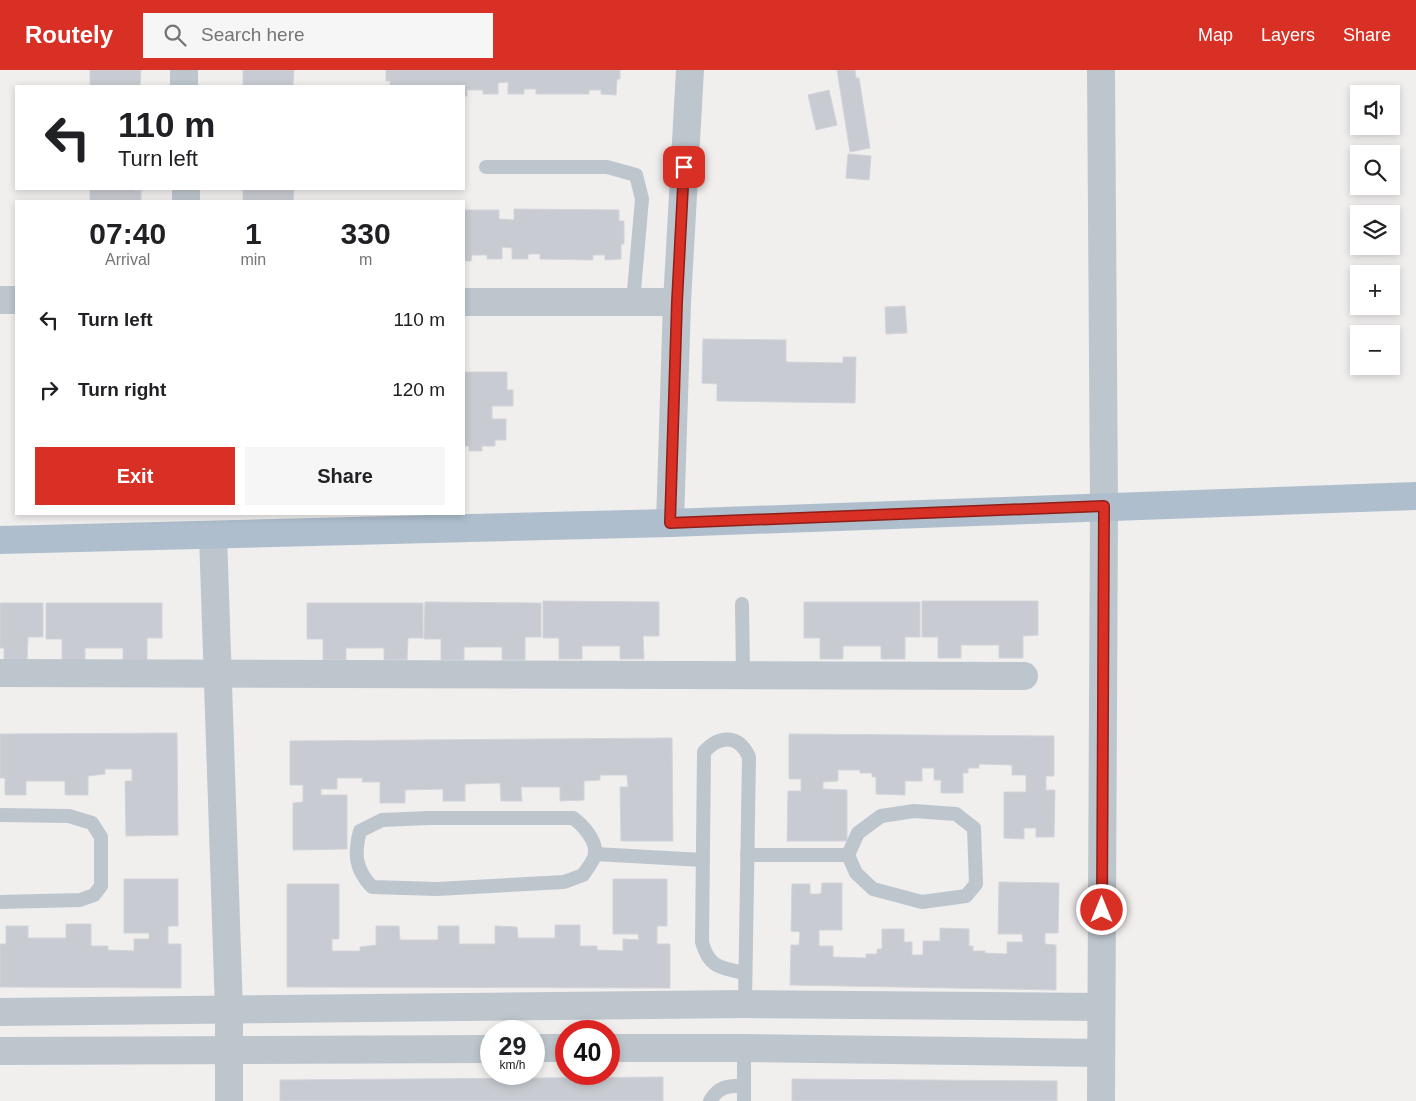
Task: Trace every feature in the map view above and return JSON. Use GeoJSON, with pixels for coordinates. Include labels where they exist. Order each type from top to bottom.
{"type":"FeatureCollection","features":[{"type":"Feature","properties":{"kind":"main road"},"geometry":{"type":"LineString","coordinates":[[0,540],[670,523],[1416,496]]}},
{"type":"Feature","properties":{"kind":"street"},"geometry":{"type":"LineString","coordinates":[[184,70],[184,85]]}},
{"type":"Feature","properties":{"kind":"street"},"geometry":{"type":"LineString","coordinates":[[670,523],[677,302],[690,70]]}},
{"type":"Feature","properties":{"kind":"street"},"geometry":{"type":"LineString","coordinates":[[1101,70],[1104,506],[1101,1101]]}},
{"type":"Feature","properties":{"kind":"street"},"geometry":{"type":"LineString","coordinates":[[0,300],[15,300]]}},
{"type":"Feature","properties":{"kind":"street"},"geometry":{"type":"LineString","coordinates":[[465,302],[677,302]]}},
{"type":"Feature","properties":{"kind":"street"},"geometry":{"type":"LineString","coordinates":[[212,535],[229,1010],[229,1101]]}},
{"type":"Feature","properties":{"kind":"street"},"geometry":{"type":"LineString","coordinates":[[0,673],[1024,676]]}},
{"type":"Feature","properties":{"kind":"street"},"geometry":{"type":"LineString","coordinates":[[0,1012],[744,1004],[1101,1007]]}},
{"type":"Feature","properties":{"kind":"street"},"geometry":{"type":"LineString","coordinates":[[744,1004],[744,1048]]}},
{"type":"Feature","properties":{"kind":"street"},"geometry":{"type":"LineString","coordinates":[[620,1048],[1101,1053]]}},
{"type":"Feature","properties":{"kind":"street"},"geometry":{"type":"LineString","coordinates":[[0,1050],[480,1049]]}},
{"type":"Feature","properties":{"kind":"lane"},"geometry":{"type":"LineString","coordinates":[[486,168],[607,167],[636,175],[642,199],[633,302]]}},
{"type":"Feature","properties":{"kind":"lane"},"geometry":{"type":"LineString","coordinates":[[742,604],[743,675]]}},
{"type":"Feature","properties":{"kind":"lane"},"geometry":{"type":"LineString","coordinates":[[744,1004],[745,973],[749,756],[746,748],[736,741],[724,739],[711,743],[704,752],[702,942],[706,955],[713,963],[723,968],[745,973]]}},
{"type":"Feature","properties":{"kind":"lane"},"geometry":{"type":"LineString","coordinates":[[914,811],[956,814],[974,828],[976,884],[966,896],[922,902],[873,890],[856,873],[848,855],[858,833],[882,816],[914,811]]}},
{"type":"Feature","properties":{"kind":"lane"},"geometry":{"type":"LineString","coordinates":[[0,815],[70,816],[92,823],[101,837],[101,886],[94,895],[80,900],[0,902]]}},
{"type":"Feature","properties":{"kind":"lane"},"geometry":{"type":"LineString","coordinates":[[549,817],[573,818],[584,825],[592,841],[595,854],[583,875],[564,882],[437,889],[372,887],[361,876],[355,849],[360,831],[382,820],[549,817]]}},
{"type":"Feature","properties":{"kind":"lane"},"geometry":{"type":"LineString","coordinates":[[595,854],[703,860]]}},
{"type":"Feature","properties":{"kind":"lane"},"geometry":{"type":"LineString","coordinates":[[747,854],[848,855]]}},
{"type":"Feature","properties":{"kind":"lane"},"geometry":{"type":"LineString","coordinates":[[744,1048],[744,1101]]}},
{"type":"Feature","properties":{"kind":"lane"},"geometry":{"type":"LineString","coordinates":[[710,1101],[719,1090],[729,1085],[744,1086]]}},
{"type":"Feature","properties":{"kind":"building"},"geometry":{"type":"Polygon","coordinates":[[[90,70],[141,70],[140,85],[90,85],[90,70]]]}},
{"type":"Feature","properties":{"kind":"building"},"geometry":{"type":"Polygon","coordinates":[[[243,70],[294,70],[293,85],[243,85],[243,70]]]}},
{"type":"Feature","properties":{"kind":"building"},"geometry":{"type":"Polygon","coordinates":[[[386,70],[620,70],[620,79],[617,79],[616,95],[601,94],[601,90],[589,90],[589,94],[536,94],[536,89],[524,89],[524,94],[508,94],[508,82],[498,83],[498,94],[483,94],[483,90],[467,90],[467,96],[465,96],[465,85],[390,85],[390,81],[386,81],[386,70]]]}},
{"type":"Feature","properties":{"kind":"building"},"geometry":{"type":"Polygon","coordinates":[[[837,70],[855,70],[856,78],[859,78],[870,148],[850,152],[837,70]]]}},
{"type":"Feature","properties":{"kind":"building"},"geometry":{"type":"Polygon","coordinates":[[[829,90],[837,125],[816,130],[808,95],[829,90]]]}},
{"type":"Feature","properties":{"kind":"building"},"geometry":{"type":"Polygon","coordinates":[[[848,154],[871,156],[869,180],[846,178],[848,154]]]}},
{"type":"Feature","properties":{"kind":"building"},"geometry":{"type":"Polygon","coordinates":[[[90,190],[141,190],[141,200],[90,200],[90,190]]]}},
{"type":"Feature","properties":{"kind":"building"},"geometry":{"type":"Polygon","coordinates":[[[243,190],[294,190],[293,200],[243,200],[243,190]]]}},
{"type":"Feature","properties":{"kind":"building"},"geometry":{"type":"Polygon","coordinates":[[[514,209],[619,210],[619,221],[624,221],[624,244],[621,244],[621,259],[605,260],[605,255],[593,255],[593,260],[540,259],[540,254],[528,254],[528,259],[512,259],[512,248],[502,247],[502,259],[487,259],[487,255],[472,255],[471,261],[465,261],[465,210],[499,210],[499,219],[514,220],[514,209]]]}},
{"type":"Feature","properties":{"kind":"building"},"geometry":{"type":"Polygon","coordinates":[[[905,306],[907,333],[886,334],[885,307],[905,306]]]}},
{"type":"Feature","properties":{"kind":"building"},"geometry":{"type":"Polygon","coordinates":[[[703,339],[786,340],[786,362],[843,363],[843,357],[856,357],[855,403],[717,401],[717,384],[702,383],[703,339]]]}},
{"type":"Feature","properties":{"kind":"building"},"geometry":{"type":"Polygon","coordinates":[[[465,372],[507,372],[507,390],[513,390],[513,406],[492,406],[492,419],[506,419],[506,440],[495,440],[495,446],[482,446],[482,451],[469,451],[469,446],[465,446],[465,372]]]}},
{"type":"Feature","properties":{"kind":"building"},"geometry":{"type":"Polygon","coordinates":[[[543,601],[659,602],[659,636],[643,636],[644,659],[620,659],[620,646],[582,646],[582,659],[559,659],[559,638],[543,638],[543,601]]]}},
{"type":"Feature","properties":{"kind":"building"},"geometry":{"type":"Polygon","coordinates":[[[922,601],[1038,601],[1038,635],[1023,636],[1023,658],[999,658],[999,645],[961,645],[961,658],[938,658],[938,637],[922,637],[922,601]]]}},
{"type":"Feature","properties":{"kind":"building"},"geometry":{"type":"Polygon","coordinates":[[[425,602],[541,603],[541,637],[525,637],[525,660],[502,660],[502,647],[464,647],[464,660],[441,660],[441,639],[424,639],[425,602]]]}},
{"type":"Feature","properties":{"kind":"building"},"geometry":{"type":"Polygon","coordinates":[[[804,602],[920,602],[920,637],[905,637],[905,659],[881,659],[881,646],[843,646],[843,659],[820,659],[820,638],[804,638],[804,602]]]}},
{"type":"Feature","properties":{"kind":"building"},"geometry":{"type":"Polygon","coordinates":[[[0,603],[43,603],[43,637],[28,637],[27,660],[4,660],[4,648],[0,648],[0,603]]]}},
{"type":"Feature","properties":{"kind":"building"},"geometry":{"type":"Polygon","coordinates":[[[46,603],[162,603],[162,638],[147,638],[147,660],[123,660],[123,648],[85,648],[85,660],[62,660],[62,639],[46,639],[46,603]]]}},
{"type":"Feature","properties":{"kind":"building"},"geometry":{"type":"Polygon","coordinates":[[[307,603],[423,603],[423,638],[408,638],[407,660],[384,660],[384,648],[346,648],[346,660],[323,660],[323,639],[307,639],[307,603]]]}},
{"type":"Feature","properties":{"kind":"building"},"geometry":{"type":"Polygon","coordinates":[[[177,733],[178,835],[126,836],[125,781],[132,781],[132,769],[105,769],[105,774],[88,776],[88,795],[65,795],[65,781],[26,781],[26,795],[5,795],[5,778],[0,778],[0,734],[177,733]]]}},
{"type":"Feature","properties":{"kind":"building"},"geometry":{"type":"Polygon","coordinates":[[[789,734],[1054,736],[1054,776],[1046,776],[1046,790],[1055,790],[1054,837],[1036,837],[1036,828],[1024,828],[1024,839],[1004,838],[1004,792],[1026,792],[1026,775],[1012,775],[1012,765],[979,764],[979,768],[968,768],[968,773],[963,773],[963,793],[941,793],[941,780],[934,780],[934,768],[922,768],[922,781],[905,781],[905,795],[876,794],[876,777],[872,777],[872,773],[860,773],[860,770],[838,770],[838,781],[823,782],[823,789],[847,790],[847,841],[787,841],[788,791],[801,791],[801,779],[789,779],[789,734]]]}},
{"type":"Feature","properties":{"kind":"building"},"geometry":{"type":"Polygon","coordinates":[[[672,738],[673,841],[621,841],[620,787],[628,787],[627,775],[600,775],[600,780],[584,781],[584,800],[560,801],[560,787],[521,787],[522,801],[501,801],[500,783],[465,784],[465,801],[443,801],[443,789],[405,790],[405,803],[380,803],[380,782],[362,782],[363,778],[337,778],[337,789],[321,789],[321,795],[347,795],[347,849],[293,850],[293,803],[303,802],[303,785],[290,785],[290,741],[672,738]]]}},
{"type":"Feature","properties":{"kind":"building"},"geometry":{"type":"Polygon","coordinates":[[[124,879],[178,879],[178,926],[168,926],[168,944],[181,944],[181,988],[0,987],[0,944],[6,944],[6,926],[28,926],[28,938],[66,938],[66,924],[91,924],[91,946],[108,946],[108,950],[134,951],[134,939],[149,939],[149,933],[124,933],[124,879]]]}},
{"type":"Feature","properties":{"kind":"building"},"geometry":{"type":"Polygon","coordinates":[[[613,879],[667,879],[667,926],[657,926],[657,944],[670,944],[670,988],[287,987],[287,884],[339,884],[339,939],[332,939],[332,951],[360,951],[360,947],[376,945],[376,926],[399,926],[400,940],[438,940],[438,926],[459,926],[459,944],[495,944],[495,926],[517,927],[518,938],[555,938],[555,925],[580,925],[580,946],[597,946],[597,950],[623,951],[623,939],[639,940],[638,934],[613,934],[613,879]]]}},
{"type":"Feature","properties":{"kind":"building"},"geometry":{"type":"Polygon","coordinates":[[[999,882],[1059,883],[1058,933],[1045,933],[1045,944],[1056,945],[1056,990],[790,985],[791,945],[799,945],[800,932],[791,931],[792,884],[810,884],[810,894],[821,894],[822,883],[842,883],[842,930],[819,930],[819,946],[833,946],[833,957],[866,958],[866,954],[877,954],[877,949],[882,949],[882,929],[904,929],[904,942],[912,942],[912,955],[923,955],[923,941],[940,941],[940,928],[969,929],[969,946],[973,946],[973,951],[1007,954],[1007,942],[1023,942],[1022,934],[998,934],[999,882]]]}},
{"type":"Feature","properties":{"kind":"building"},"geometry":{"type":"Polygon","coordinates":[[[620,1077],[663,1077],[663,1101],[280,1101],[280,1080],[480,1078],[480,1085],[545,1085],[545,1078],[555,1078],[555,1085],[620,1085],[620,1077]]]}},
{"type":"Feature","properties":{"kind":"building"},"geometry":{"type":"Polygon","coordinates":[[[792,1079],[1057,1081],[1057,1101],[792,1101],[792,1079]]]}},
{"type":"Feature","properties":{"kind":"route"},"geometry":{"type":"LineString","coordinates":[[684,167],[677,302],[670,523],[1104,506],[1102,910]]}}]}
